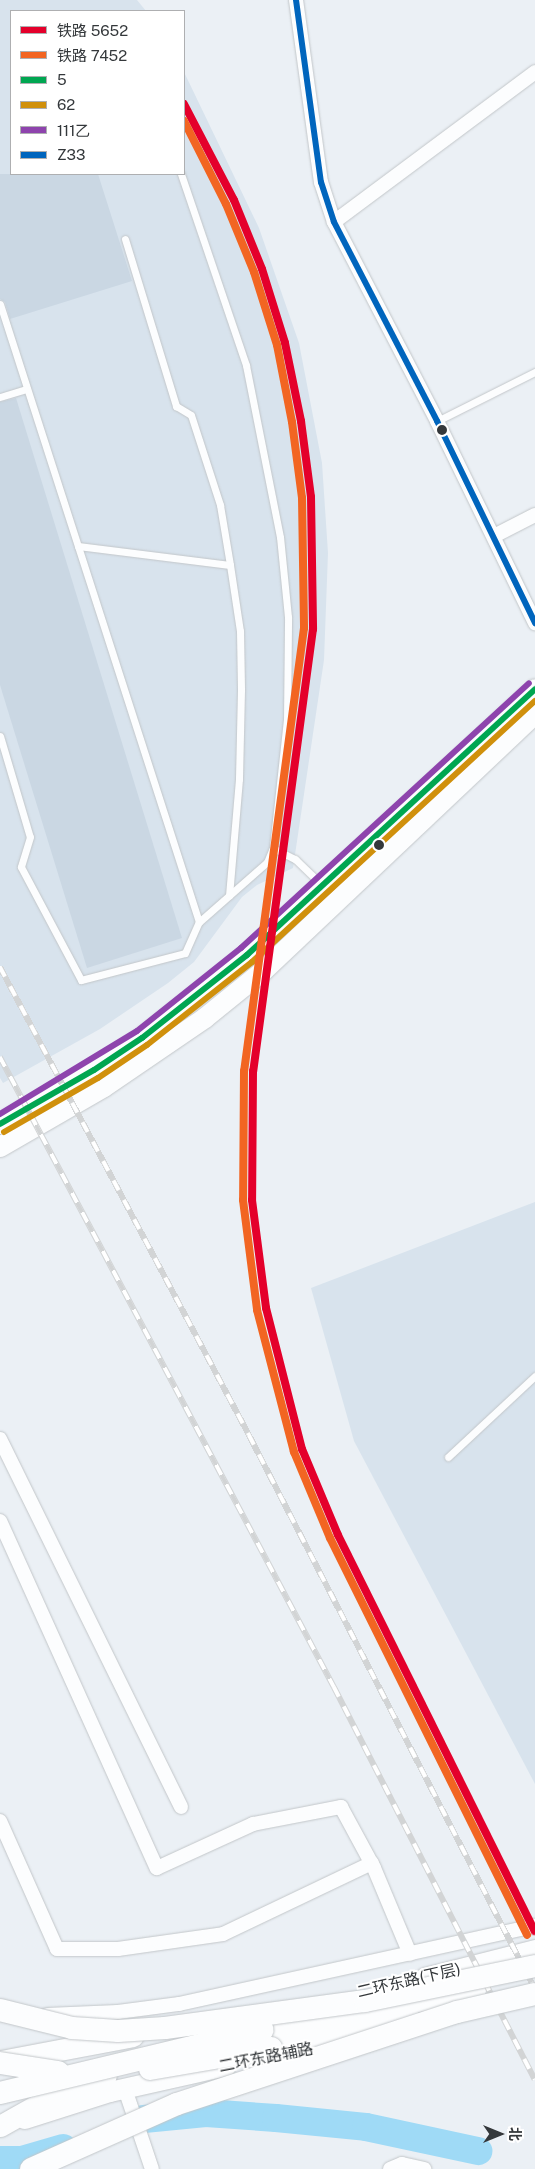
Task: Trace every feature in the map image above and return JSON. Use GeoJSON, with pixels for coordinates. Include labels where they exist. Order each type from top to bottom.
{"type":"FeatureCollection","features":[{"type":"Feature","properties":{"kind":"highway"},"geometry":{"type":"LineString","coordinates":[[0,2093],[431,1988],[535,1966]]}},
{"type":"Feature","properties":{"kind":"highway"},"geometry":{"type":"LineString","coordinates":[[0,2012],[72,2028],[141,2030],[275,2015],[431,1988]]}},
{"type":"Feature","properties":{"kind":"highway"},"geometry":{"type":"LineString","coordinates":[[0,2062],[71,2073],[134,2071],[457,2012],[535,1994]]}},
{"type":"Feature","properties":{"kind":"highway"},"geometry":{"type":"LineString","coordinates":[[31,2169],[177,2104],[457,2012]]}},
{"type":"Feature","properties":{"kind":"main road"},"geometry":{"type":"LineString","coordinates":[[0,1124],[94,1070],[142,1038],[247,954],[535,689]]}},
{"type":"Feature","properties":{"kind":"main road"},"geometry":{"type":"LineString","coordinates":[[0,1147],[104,1087],[205,1018],[262,971],[535,714]]}},
{"type":"Feature","properties":{"kind":"main road","name":"二环东路(下层)"},"geometry":{"type":"LineString","coordinates":[[283,2007],[400,1984],[535,1950]]}},
{"type":"Feature","properties":{"kind":"main road","name":"二环东路(下层)"},"geometry":{"type":"LineString","coordinates":[[292,2028],[414,2003],[535,1973]]}},
{"type":"Feature","properties":{"kind":"main road","name":"二环东路辅路"},"geometry":{"type":"LineString","coordinates":[[0,2130],[42,2113],[535,2000]]}},
{"type":"Feature","properties":{"kind":"main road"},"geometry":{"type":"LineString","coordinates":[[0,2020],[71,2029],[116,2028],[188,2023],[283,2007]]}},
{"type":"Feature","properties":{"kind":"main road"},"geometry":{"type":"LineString","coordinates":[[0,2062],[283,2007]]}},
{"type":"Feature","properties":{"kind":"main road"},"geometry":{"type":"LineString","coordinates":[[0,2085],[292,2028]]}},
{"type":"Feature","properties":{"kind":"main road"},"geometry":{"type":"LineString","coordinates":[[0,2126],[48,2099],[107,2076],[292,2028]]}},
{"type":"Feature","properties":{"kind":"street"},"geometry":{"type":"LineString","coordinates":[[296,0],[321,182],[334,222],[437,420],[535,624]]}},
{"type":"Feature","properties":{"kind":"street"},"geometry":{"type":"LineString","coordinates":[[334,222],[535,72]]}},
{"type":"Feature","properties":{"kind":"street"},"geometry":{"type":"LineString","coordinates":[[494,536],[534,514]]}},
{"type":"Feature","properties":{"kind":"street"},"geometry":{"type":"LineString","coordinates":[[0,1439],[181,1807]]}},
{"type":"Feature","properties":{"kind":"street"},"geometry":{"type":"LineString","coordinates":[[0,1521],[157,1868],[253,1824],[341,1807],[372,1863],[410,1954]]}},
{"type":"Feature","properties":{"kind":"street"},"geometry":{"type":"LineString","coordinates":[[0,1821],[57,1949],[118,1949],[223,1934],[372,1863]]}},
{"type":"Feature","properties":{"kind":"street"},"geometry":{"type":"LineString","coordinates":[[0,2012],[75,2015],[152,2008],[535,1926]]}},
{"type":"Feature","properties":{"kind":"street"},"geometry":{"type":"LineString","coordinates":[[127,2095],[152,2169]]}},
{"type":"Feature","properties":{"kind":"street"},"geometry":{"type":"LineString","coordinates":[[390,2169],[402,2164],[424,2169]]}},
{"type":"Feature","properties":{"kind":"lane"},"geometry":{"type":"LineString","coordinates":[[0,736],[30,837],[21,867],[81,980],[186,953],[199,922],[267,862],[273,848],[288,679],[288,618],[280,537],[246,365],[180,175]]}},
{"type":"Feature","properties":{"kind":"lane"},"geometry":{"type":"LineString","coordinates":[[125,239],[176,406],[191,415],[220,505],[230,565],[240,631],[241,690],[239,779],[229,896]]}},
{"type":"Feature","properties":{"kind":"lane"},"geometry":{"type":"LineString","coordinates":[[0,304],[199,922]]}},
{"type":"Feature","properties":{"kind":"lane"},"geometry":{"type":"LineString","coordinates":[[437,420],[535,372]]}},
{"type":"Feature","properties":{"kind":"lane"},"geometry":{"type":"LineString","coordinates":[[0,397],[27,389]]}},
{"type":"Feature","properties":{"kind":"lane"},"geometry":{"type":"LineString","coordinates":[[78,546],[230,565]]}},
{"type":"Feature","properties":{"kind":"lane"},"geometry":{"type":"LineString","coordinates":[[273,848],[295,859],[323,885]]}},
{"type":"Feature","properties":{"kind":"lane"},"geometry":{"type":"LineString","coordinates":[[448,1457],[535,1376]]}},
{"type":"Feature","properties":{"kind":"shaded area"},"geometry":{"type":"Polygon","coordinates":[[[0,0],[137,0],[145,10],[10,10],[10,175],[185,175],[185,74],[259,228],[299,343],[322,463],[328,553],[324,660],[293,868],[257,885],[242,897],[194,962],[168,983],[100,1029],[3,1083],[0,1078],[0,0]]]}},
{"type":"Feature","properties":{"kind":"shaded area"},"geometry":{"type":"Polygon","coordinates":[[[535,1202],[535,1784],[354,1441],[311,1288],[535,1202]]]}},
{"type":"Feature","properties":{"kind":"building"},"geometry":{"type":"Polygon","coordinates":[[[0,174],[98,175],[132,281],[10,319],[5,302],[0,299],[0,174]]]}},
{"type":"Feature","properties":{"kind":"building"},"geometry":{"type":"Polygon","coordinates":[[[16,398],[182,938],[87,968],[0,685],[0,402],[16,398]]]}},
{"type":"Feature","properties":{"kind":"waterway"},"geometry":{"type":"LineString","coordinates":[[144,2119],[206,2113],[276,2118],[366,2127],[478,2151]]}},
{"type":"Feature","properties":{"kind":"waterway"},"geometry":{"type":"LineString","coordinates":[[0,2160],[22,2160],[63,2148]]}},
{"type":"Feature","properties":{"kind":"railway"},"geometry":{"type":"LineString","coordinates":[[0,967],[249,1435],[535,1989]]}},
{"type":"Feature","properties":{"kind":"railway"},"geometry":{"type":"LineString","coordinates":[[0,1057],[334,1687],[535,2080]]}},
{"type":"Feature","properties":{"kind":"rail line","name":"5652"},"geometry":{"type":"LineString","coordinates":[[185,106],[234,200],[262,269],[285,343],[301,421],[311,497],[313,629],[253,1071],[252,1200],[266,1308],[302,1449],[338,1535],[535,1931]]}},
{"type":"Feature","properties":{"kind":"rail line","name":"7452"},"geometry":{"type":"LineString","coordinates":[[185,123],[226,204],[254,272],[277,345],[292,422],[302,498],[304,628],[244,1071],[243,1200],[257,1310],[294,1452],[330,1538],[527,1935]]}},
{"type":"Feature","properties":{"kind":"transit line","name":"Z33"},"geometry":{"type":"LineString","coordinates":[[296,0],[321,182],[334,222],[437,421],[535,623]]}},
{"type":"Feature","properties":{"kind":"transit line","name":"111乙"},"geometry":{"type":"LineString","coordinates":[[0,1114],[137,1031],[241,948],[529,683]]}},
{"type":"Feature","properties":{"kind":"transit line","name":"5"},"geometry":{"type":"LineString","coordinates":[[0,1124],[94,1070],[142,1038],[247,955],[535,689]]}},
{"type":"Feature","properties":{"kind":"transit line","name":"62"},"geometry":{"type":"LineString","coordinates":[[4,1132],[98,1078],[147,1045],[252,962],[535,701]]}}]}
